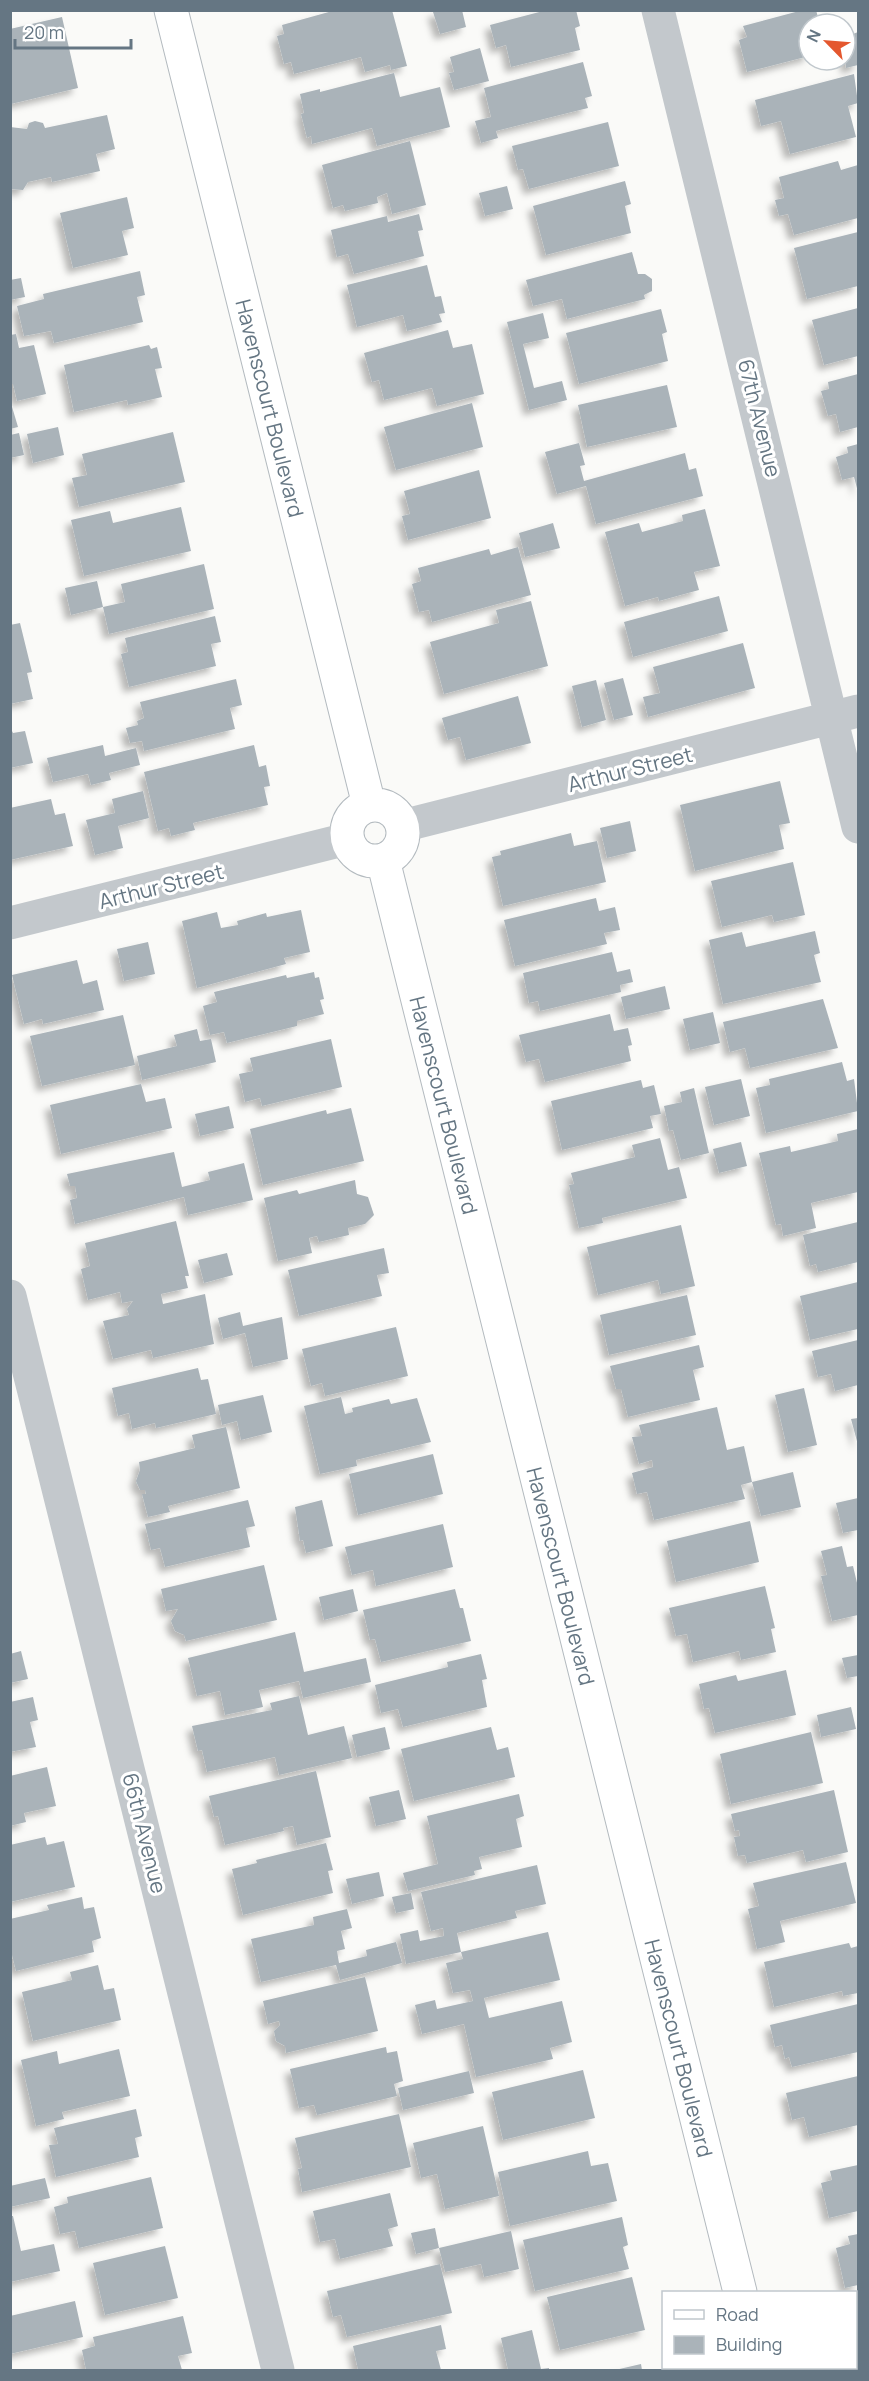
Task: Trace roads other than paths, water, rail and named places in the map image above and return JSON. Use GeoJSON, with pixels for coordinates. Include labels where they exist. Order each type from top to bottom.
{"type":"FeatureCollection","features":[{"type":"Feature","properties":{"kind":"street","name":"Havenscourt Boulevard"},"geometry":{"type":"LineString","coordinates":[[171,10],[369,805]]}},
{"type":"Feature","properties":{"kind":"street","name":"67th Avenue"},"geometry":{"type":"LineString","coordinates":[[658,10],[845,715],[858,827]]}},
{"type":"Feature","properties":{"kind":"street","name":"Arthur Street"},"geometry":{"type":"LineString","coordinates":[[402,826],[845,715]]}},
{"type":"Feature","properties":{"kind":"street"},"geometry":{"type":"LineString","coordinates":[[369,805],[390,809],[398,817],[402,826],[399,848],[383,860],[371,861],[361,858],[352,850],[347,840],[350,819],[358,810],[369,805]]}},
{"type":"Feature","properties":{"kind":"street","name":"Arthur Street"},"geometry":{"type":"LineString","coordinates":[[10,923],[347,840]]}},
{"type":"Feature","properties":{"kind":"street","name":"Havenscourt Boulevard"},"geometry":{"type":"LineString","coordinates":[[383,860],[740,2291]]}},
{"type":"Feature","properties":{"kind":"street","name":"66th Avenue"},"geometry":{"type":"LineString","coordinates":[[10,1296],[278,2370]]}}]}
